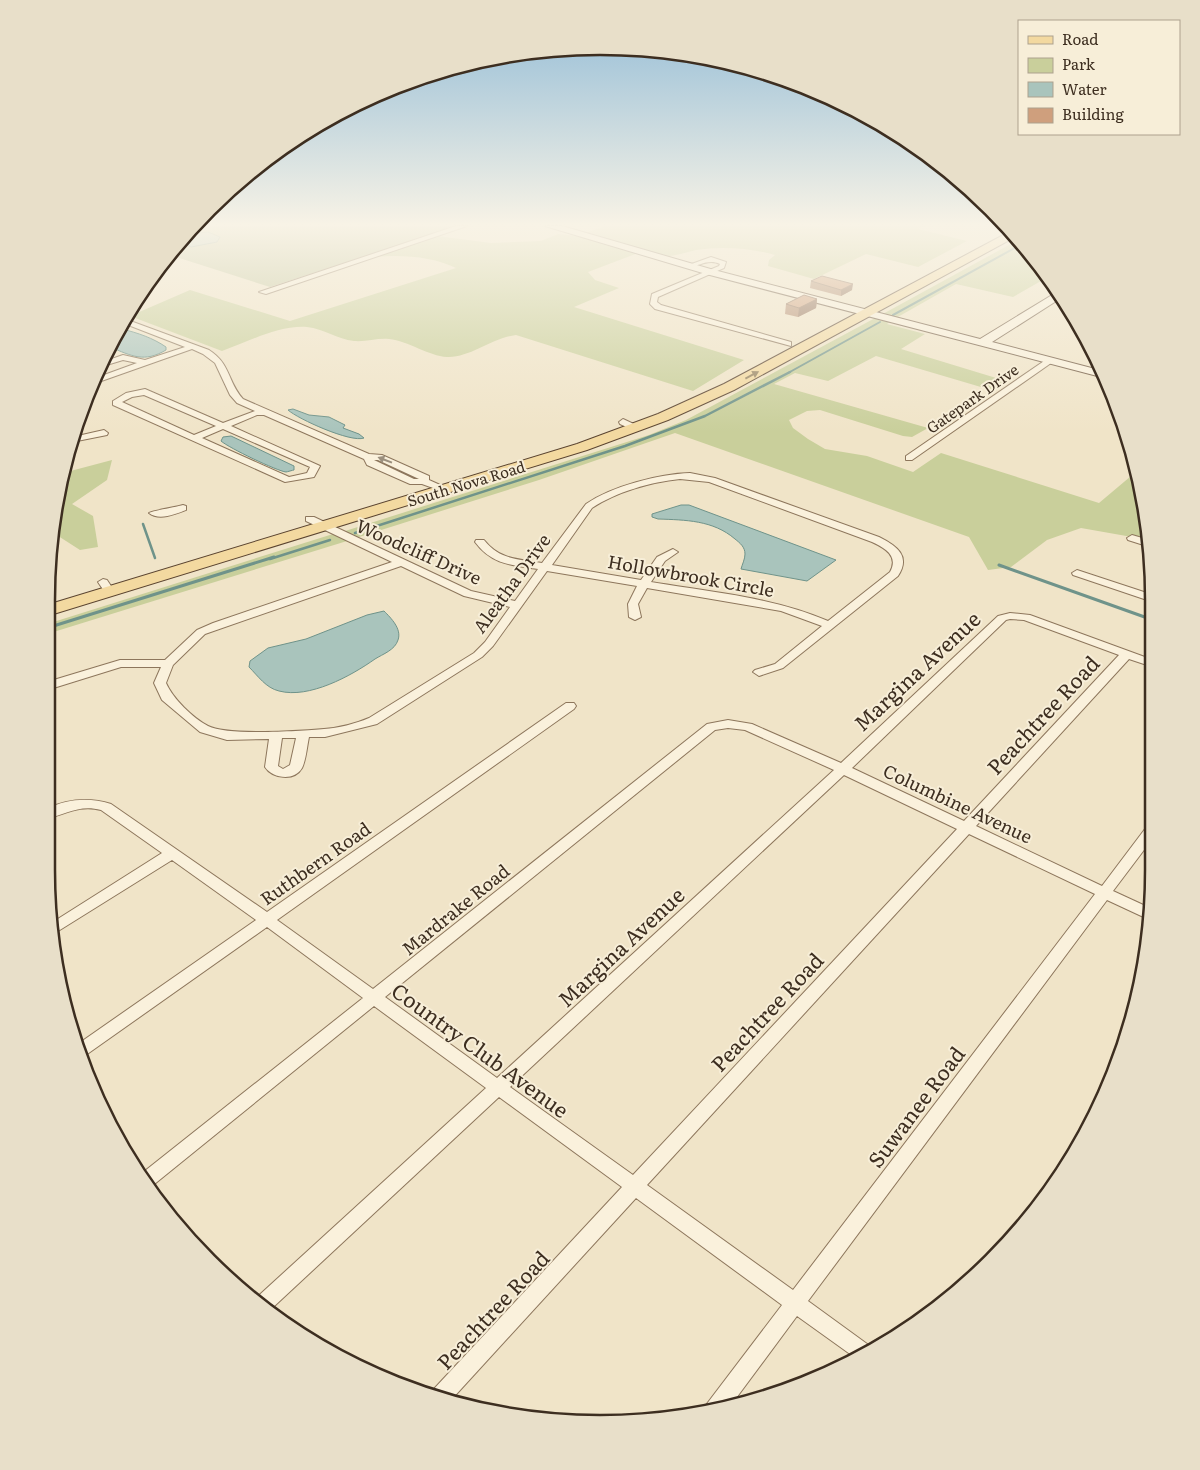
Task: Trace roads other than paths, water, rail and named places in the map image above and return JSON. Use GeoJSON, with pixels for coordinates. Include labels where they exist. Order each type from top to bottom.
{"type":"FeatureCollection","features":[{"type":"Feature","properties":{"kind":"main road"},"geometry":{"type":"LineString","coordinates":[[861,311],[890,295]]}},
{"type":"Feature","properties":{"kind":"main road"},"geometry":{"type":"LineString","coordinates":[[861,311],[893,295]]}},
{"type":"Feature","properties":{"kind":"main road","name":"South Nova Road"},"geometry":{"type":"LineString","coordinates":[[55,608],[107,587],[316,523],[444,489],[582,446],[696,392],[788,344],[861,311]]}},
{"type":"Feature","properties":{"kind":"main road","name":"South Nova Road"},"geometry":{"type":"LineString","coordinates":[[316,523],[426,482],[688,407],[729,387],[861,311]]}},
{"type":"Feature","properties":{"kind":"main road","name":"South Nova Road"},"geometry":{"type":"LineString","coordinates":[[55,597],[107,587]]}},
{"type":"Feature","properties":{"kind":"street"},"geometry":{"type":"LineString","coordinates":[[658,295],[655,296],[652,302],[658,307],[788,344]]}},
{"type":"Feature","properties":{"kind":"street"},"geometry":{"type":"LineString","coordinates":[[798,295],[1095,373]]}},
{"type":"Feature","properties":{"kind":"street"},"geometry":{"type":"LineString","coordinates":[[982,343],[1054,298]]}},
{"type":"Feature","properties":{"kind":"street"},"geometry":{"type":"LineString","coordinates":[[130,323],[216,358],[224,366],[230,388],[240,401],[368,457],[379,456],[426,478],[426,482],[444,489]]}},
{"type":"Feature","properties":{"kind":"street"},"geometry":{"type":"LineString","coordinates":[[102,379],[191,347]]}},
{"type":"Feature","properties":{"kind":"street"},"geometry":{"type":"LineString","coordinates":[[110,362],[123,357],[145,363]]}},
{"type":"Feature","properties":{"kind":"street","name":"Gatepark Drive"},"geometry":{"type":"LineString","coordinates":[[909,458],[1050,361]]}},
{"type":"Feature","properties":{"kind":"street"},"geometry":{"type":"LineString","coordinates":[[145,392],[315,466],[311,475],[288,480],[197,439],[116,403],[127,395],[145,392]]}},
{"type":"Feature","properties":{"kind":"street"},"geometry":{"type":"LineString","coordinates":[[197,439],[260,416],[264,412]]}},
{"type":"Feature","properties":{"kind":"street"},"geometry":{"type":"LineString","coordinates":[[80,438],[104,432]]}},
{"type":"Feature","properties":{"kind":"street","name":"Aleatha Drive"},"geometry":{"type":"LineString","coordinates":[[400,563],[208,628],[189,642],[168,664],[161,678],[163,692],[170,702],[204,729],[227,736],[276,736],[339,731],[373,721],[478,655],[498,633],[586,508],[598,500],[663,477],[684,476],[705,478],[877,540],[894,552],[899,562],[898,570],[894,574],[830,626],[778,666],[759,672]]}},
{"type":"Feature","properties":{"kind":"street"},"geometry":{"type":"LineString","coordinates":[[154,513],[169,513],[183,508]]}},
{"type":"Feature","properties":{"kind":"street","name":"Woodcliff Drive"},"geometry":{"type":"LineString","coordinates":[[316,523],[468,594],[518,605]]}},
{"type":"Feature","properties":{"kind":"street"},"geometry":{"type":"LineString","coordinates":[[1132,538],[1141,541]]}},
{"type":"Feature","properties":{"kind":"street","name":"Hollowbrook Circle"},"geometry":{"type":"LineString","coordinates":[[480,542],[485,550],[496,556],[544,567],[789,610],[804,614],[830,626]]}},
{"type":"Feature","properties":{"kind":"street"},"geometry":{"type":"LineString","coordinates":[[635,617],[633,604],[644,584],[661,558],[673,552]]}},
{"type":"Feature","properties":{"kind":"street"},"geometry":{"type":"LineString","coordinates":[[1077,572],[1145,597]]}},
{"type":"Feature","properties":{"kind":"street","name":"Margina Avenue"},"geometry":{"type":"LineString","coordinates":[[267,1301],[843,768],[997,622],[1006,617],[1026,617],[1126,654]]}},
{"type":"Feature","properties":{"kind":"street"},"geometry":{"type":"LineString","coordinates":[[1126,654],[1145,661]]}},
{"type":"Feature","properties":{"kind":"street","name":"Peachtree Road"},"geometry":{"type":"LineString","coordinates":[[445,1392],[1126,654]]}},
{"type":"Feature","properties":{"kind":"street"},"geometry":{"type":"LineString","coordinates":[[55,683],[120,663],[168,664]]}},
{"type":"Feature","properties":{"kind":"street","name":"Ruthbern Road"},"geometry":{"type":"LineString","coordinates":[[85,1048],[570,706]]}},
{"type":"Feature","properties":{"kind":"street","name":"Mardrake Road"},"geometry":{"type":"LineString","coordinates":[[150,1177],[711,728],[728,724],[748,727]]}},
{"type":"Feature","properties":{"kind":"street","name":"Columbine Avenue"},"geometry":{"type":"LineString","coordinates":[[748,727],[843,768],[1143,911]]}},
{"type":"Feature","properties":{"kind":"street"},"geometry":{"type":"LineString","coordinates":[[276,736],[271,768],[275,772],[282,773],[289,772],[296,767],[303,734]]}},
{"type":"Feature","properties":{"kind":"street","name":"Country Club Avenue"},"geometry":{"type":"LineString","coordinates":[[55,811],[64,807],[90,803],[106,807],[267,920],[859,1349]]}},
{"type":"Feature","properties":{"kind":"street","name":"Suwanee Road"},"geometry":{"type":"LineString","coordinates":[[721,1401],[1145,839]]}},
{"type":"Feature","properties":{"kind":"street"},"geometry":{"type":"LineString","coordinates":[[58,925],[172,853]]}},
{"type":"Feature","properties":{"kind":"water"},"geometry":{"type":"Polygon","coordinates":[[[126,330],[151,338],[166,347],[166,350],[151,356],[138,357],[116,349],[126,330]]]}},
{"type":"Feature","properties":{"kind":"water"},"geometry":{"type":"Polygon","coordinates":[[[293,409],[309,415],[329,417],[345,425],[343,428],[364,438],[357,439],[337,434],[302,419],[288,410],[293,409]]]}},
{"type":"Feature","properties":{"kind":"water"},"geometry":{"type":"Polygon","coordinates":[[[231,436],[294,466],[294,470],[286,472],[273,468],[221,441],[223,437],[231,436]]]}},
{"type":"Feature","properties":{"kind":"water"},"geometry":{"type":"Polygon","coordinates":[[[681,505],[689,505],[836,560],[807,581],[741,569],[745,556],[744,549],[739,542],[726,533],[698,522],[652,517],[652,514],[681,505]]]}},
{"type":"Feature","properties":{"kind":"water"},"geometry":{"type":"Polygon","coordinates":[[[384,611],[395,624],[399,636],[398,640],[388,651],[342,679],[316,689],[291,693],[274,689],[259,678],[249,667],[250,661],[268,648],[306,639],[367,615],[384,611]]]}},
{"type":"Feature","properties":{"kind":"waterway"},"geometry":{"type":"LineString","coordinates":[[893,315],[930,295]]}},
{"type":"Feature","properties":{"kind":"waterway"},"geometry":{"type":"LineString","coordinates":[[788,373],[880,322]]}},
{"type":"Feature","properties":{"kind":"waterway"},"geometry":{"type":"LineString","coordinates":[[355,533],[625,446],[705,416],[790,372]]}},
{"type":"Feature","properties":{"kind":"waterway"},"geometry":{"type":"LineString","coordinates":[[143,524],[155,558]]}},
{"type":"Feature","properties":{"kind":"waterway"},"geometry":{"type":"LineString","coordinates":[[270,559],[330,540]]}},
{"type":"Feature","properties":{"kind":"waterway"},"geometry":{"type":"LineString","coordinates":[[55,625],[274,557]]}},
{"type":"Feature","properties":{"kind":"waterway"},"geometry":{"type":"LineString","coordinates":[[999,565],[1145,617]]}}]}
